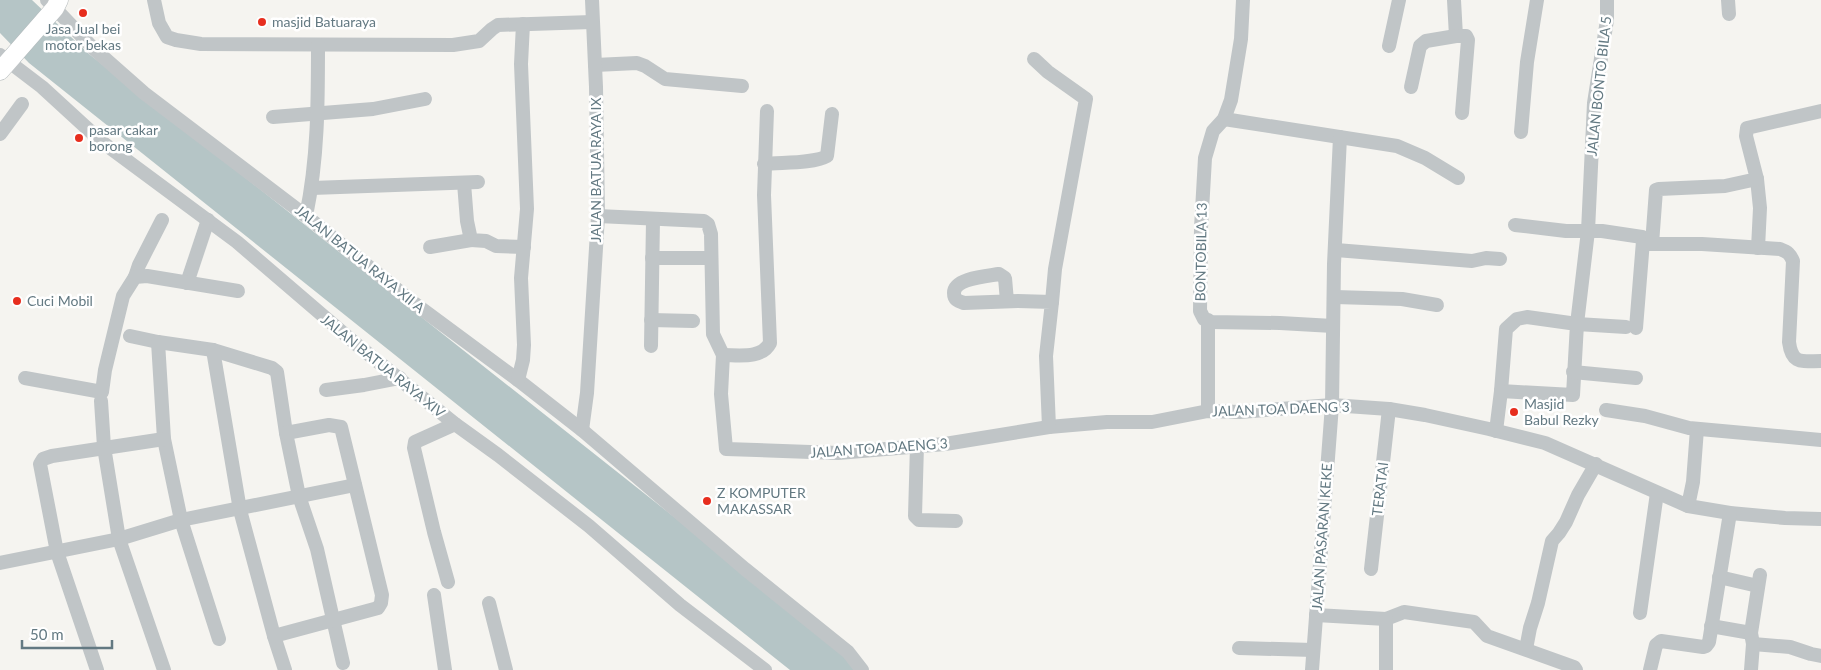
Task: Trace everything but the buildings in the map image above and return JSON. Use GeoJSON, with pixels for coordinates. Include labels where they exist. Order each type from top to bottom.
{"type":"FeatureCollection","features":[{"type":"Feature","properties":{"kind":"main road"},"geometry":{"type":"LineString","coordinates":[[5,60],[52,4]]}},
{"type":"Feature","properties":{"kind":"street"},"geometry":{"type":"LineString","coordinates":[[154,0],[161,27],[167,37],[176,40],[229,45],[465,44],[479,41],[498,25],[592,22]]}},
{"type":"Feature","properties":{"kind":"street","name":"JALAN BATUA RAYA IX"},"geometry":{"type":"LineString","coordinates":[[582,430],[587,393],[598,216],[592,0]]}},
{"type":"Feature","properties":{"kind":"street","name":"BONTOBILA 13"},"geometry":{"type":"LineString","coordinates":[[1243,0],[1241,39],[1232,100],[1224,119],[1213,131],[1205,158],[1201,228],[1200,311],[1204,319],[1231,323],[1333,326]]}},
{"type":"Feature","properties":{"kind":"street"},"geometry":{"type":"LineString","coordinates":[[1389,46],[1399,0]]}},
{"type":"Feature","properties":{"kind":"street"},"geometry":{"type":"LineString","coordinates":[[1454,0],[1456,36]]}},
{"type":"Feature","properties":{"kind":"street"},"geometry":{"type":"LineString","coordinates":[[1521,132],[1527,62],[1537,0]]}},
{"type":"Feature","properties":{"kind":"street","name":"JALAN BONTO BILA 5"},"geometry":{"type":"LineString","coordinates":[[1501,390],[1573,395],[1577,324],[1588,231],[1594,103],[1606,27],[1607,0]]}},
{"type":"Feature","properties":{"kind":"street","name":"JALAN BATUA RAYA XII A"},"geometry":{"type":"LineString","coordinates":[[52,4],[93,48],[144,93],[306,216],[415,304],[582,430],[745,569],[848,652],[862,670]]}},
{"type":"Feature","properties":{"kind":"street"},"geometry":{"type":"LineString","coordinates":[[518,380],[523,360],[524,345],[521,288],[527,209],[521,64],[523,24]]}},
{"type":"Feature","properties":{"kind":"street"},"geometry":{"type":"LineString","coordinates":[[1411,87],[1420,46],[1426,41],[1466,36],[1468,40],[1462,112]]}},
{"type":"Feature","properties":{"kind":"street"},"geometry":{"type":"LineString","coordinates":[[306,216],[312,188],[318,113],[318,45]]}},
{"type":"Feature","properties":{"kind":"street"},"geometry":{"type":"LineString","coordinates":[[1034,59],[1048,72],[1086,100],[1055,269],[1046,356],[1049,427]]}},
{"type":"Feature","properties":{"kind":"street","name":"JALAN BATUA RAYA XIV"},"geometry":{"type":"LineString","coordinates":[[5,60],[42,87],[102,142],[237,242],[348,338],[589,526],[680,605],[765,670]]}},
{"type":"Feature","properties":{"kind":"street"},"geometry":{"type":"LineString","coordinates":[[594,65],[637,63],[665,79],[742,86]]}},
{"type":"Feature","properties":{"kind":"street"},"geometry":{"type":"LineString","coordinates":[[274,117],[373,109],[425,99]]}},
{"type":"Feature","properties":{"kind":"street"},"geometry":{"type":"LineString","coordinates":[[0,134],[22,104]]}},
{"type":"Feature","properties":{"kind":"street"},"geometry":{"type":"LineString","coordinates":[[1758,248],[1760,208],[1757,179],[1746,136],[1747,128],[1821,110]]}},
{"type":"Feature","properties":{"kind":"street"},"geometry":{"type":"LineString","coordinates":[[598,216],[653,220],[690,219],[704,221],[708,224],[711,234],[713,334],[723,355],[761,353],[767,349],[770,343],[764,164],[767,111]]}},
{"type":"Feature","properties":{"kind":"street"},"geometry":{"type":"LineString","coordinates":[[764,164],[822,159],[827,156],[832,114]]}},
{"type":"Feature","properties":{"kind":"street"},"geometry":{"type":"LineString","coordinates":[[1224,119],[1397,146],[1425,158],[1458,178]]}},
{"type":"Feature","properties":{"kind":"street","name":"JALAN PASARAN KEKE"},"geometry":{"type":"LineString","coordinates":[[1312,670],[1332,405],[1340,137]]}},
{"type":"Feature","properties":{"kind":"street"},"geometry":{"type":"LineString","coordinates":[[1496,431],[1506,329],[1510,323],[1527,317],[1577,324],[1631,328],[1648,244],[1655,191],[1657,189],[1725,186],[1757,179]]}},
{"type":"Feature","properties":{"kind":"street"},"geometry":{"type":"LineString","coordinates":[[312,188],[471,182],[467,221],[471,240]]}},
{"type":"Feature","properties":{"kind":"street"},"geometry":{"type":"LineString","coordinates":[[25,378],[102,392],[105,370],[123,296],[135,277],[139,265],[162,220]]}},
{"type":"Feature","properties":{"kind":"street"},"geometry":{"type":"LineString","coordinates":[[187,282],[208,220]]}},
{"type":"Feature","properties":{"kind":"street"},"geometry":{"type":"LineString","coordinates":[[651,346],[653,220]]}},
{"type":"Feature","properties":{"kind":"street"},"geometry":{"type":"LineString","coordinates":[[1516,225],[1566,231],[1602,231],[1638,236],[1648,244],[1702,244],[1787,251],[1791,255],[1793,265],[1789,325],[1791,354],[1800,361],[1821,361]]}},
{"type":"Feature","properties":{"kind":"street"},"geometry":{"type":"LineString","coordinates":[[430,247],[471,240],[486,241],[496,246],[524,247]]}},
{"type":"Feature","properties":{"kind":"street"},"geometry":{"type":"LineString","coordinates":[[1336,250],[1472,261],[1486,258],[1500,259]]}},
{"type":"Feature","properties":{"kind":"street"},"geometry":{"type":"LineString","coordinates":[[652,258],[711,258]]}},
{"type":"Feature","properties":{"kind":"street"},"geometry":{"type":"LineString","coordinates":[[135,277],[147,276],[238,291]]}},
{"type":"Feature","properties":{"kind":"street"},"geometry":{"type":"LineString","coordinates":[[1334,297],[1402,299],[1437,305]]}},
{"type":"Feature","properties":{"kind":"street"},"geometry":{"type":"LineString","coordinates":[[1008,301],[1052,302]]}},
{"type":"Feature","properties":{"kind":"street"},"geometry":{"type":"LineString","coordinates":[[651,320],[693,321]]}},
{"type":"Feature","properties":{"kind":"street"},"geometry":{"type":"LineString","coordinates":[[1208,320],[1208,411]]}},
{"type":"Feature","properties":{"kind":"street"},"geometry":{"type":"LineString","coordinates":[[130,336],[213,350],[275,370],[279,376],[286,433],[299,496],[317,549],[343,663]]}},
{"type":"Feature","properties":{"kind":"street"},"geometry":{"type":"LineString","coordinates":[[158,342],[164,439],[181,520],[219,639]]}},
{"type":"Feature","properties":{"kind":"street"},"geometry":{"type":"LineString","coordinates":[[213,350],[240,510],[285,670]]}},
{"type":"Feature","properties":{"kind":"street","name":"JALAN TOA DAENG 3"},"geometry":{"type":"LineString","coordinates":[[723,355],[722,394],[726,450],[838,454],[917,445],[945,444],[1049,427],[1107,422],[1152,422],[1208,411],[1240,412],[1332,405],[1389,409],[1545,443],[1688,506],[1785,518],[1821,519]]}},
{"type":"Feature","properties":{"kind":"street"},"geometry":{"type":"LineString","coordinates":[[1574,372],[1636,378]]}},
{"type":"Feature","properties":{"kind":"street"},"geometry":{"type":"LineString","coordinates":[[326,390],[400,378]]}},
{"type":"Feature","properties":{"kind":"street"},"geometry":{"type":"LineString","coordinates":[[102,401],[104,447],[119,539],[164,670]]}},
{"type":"Feature","properties":{"kind":"street","name":"TERATAI"},"geometry":{"type":"LineString","coordinates":[[1371,568],[1389,409]]}},
{"type":"Feature","properties":{"kind":"street"},"geometry":{"type":"LineString","coordinates":[[1606,410],[1645,416],[1689,428],[1821,440]]}},
{"type":"Feature","properties":{"kind":"street"},"geometry":{"type":"LineString","coordinates":[[448,582],[414,448],[415,442],[456,424]]}},
{"type":"Feature","properties":{"kind":"street"},"geometry":{"type":"LineString","coordinates":[[274,636],[378,608],[382,596],[341,427],[329,425],[286,433]]}},
{"type":"Feature","properties":{"kind":"street"},"geometry":{"type":"LineString","coordinates":[[1688,506],[1693,482],[1697,429]]}},
{"type":"Feature","properties":{"kind":"street"},"geometry":{"type":"LineString","coordinates":[[97,670],[57,552],[40,464],[43,459],[52,456],[164,439]]}},
{"type":"Feature","properties":{"kind":"street"},"geometry":{"type":"LineString","coordinates":[[917,445],[915,516],[918,520],[926,521],[956,521]]}},
{"type":"Feature","properties":{"kind":"street"},"geometry":{"type":"LineString","coordinates":[[1526,649],[1552,541],[1566,522],[1578,495],[1596,464]]}},
{"type":"Feature","properties":{"kind":"street"},"geometry":{"type":"LineString","coordinates":[[0,563],[119,539],[181,520],[240,510],[355,485]]}},
{"type":"Feature","properties":{"kind":"street"},"geometry":{"type":"LineString","coordinates":[[1640,614],[1657,493]]}},
{"type":"Feature","properties":{"kind":"street"},"geometry":{"type":"LineString","coordinates":[[1650,670],[1656,645],[1661,641],[1698,647],[1706,646],[1710,639],[1730,512]]}},
{"type":"Feature","properties":{"kind":"street"},"geometry":{"type":"LineString","coordinates":[[1720,577],[1759,581],[1752,638],[1751,670]]}},
{"type":"Feature","properties":{"kind":"street"},"geometry":{"type":"LineString","coordinates":[[434,595],[445,670]]}},
{"type":"Feature","properties":{"kind":"street"},"geometry":{"type":"LineString","coordinates":[[489,603],[506,670]]}},
{"type":"Feature","properties":{"kind":"street"},"geometry":{"type":"LineString","coordinates":[[1316,615],[1386,619],[1404,612],[1474,622],[1487,636],[1579,669]]}},
{"type":"Feature","properties":{"kind":"street"},"geometry":{"type":"LineString","coordinates":[[1386,619],[1386,670]]}},
{"type":"Feature","properties":{"kind":"street"},"geometry":{"type":"LineString","coordinates":[[1711,626],[1821,656]]}},
{"type":"Feature","properties":{"kind":"street"},"geometry":{"type":"LineString","coordinates":[[1239,648],[1313,650]]}},
{"type":"Feature","properties":{"kind":"shaded area"},"geometry":{"type":"Polygon","coordinates":[[[0,0],[32,0],[89,54],[846,653],[857,670],[790,670],[29,63],[0,33],[0,0]]]}},
{"type":"Feature","properties":{"kind":"place","name":"Jasa Jual bei motor bekas"},"geometry":{"type":"Point","coordinates":[83,13]}},
{"type":"Feature","properties":{"kind":"place","name":"masjid Batuaraya"},"geometry":{"type":"Point","coordinates":[262,22]}},
{"type":"Feature","properties":{"kind":"place","name":"pasar cakar borong"},"geometry":{"type":"Point","coordinates":[79,138]}},
{"type":"Feature","properties":{"kind":"place","name":"Cuci Mobil"},"geometry":{"type":"Point","coordinates":[17,301]}},
{"type":"Feature","properties":{"kind":"place","name":"Masjid Babul Rezky"},"geometry":{"type":"Point","coordinates":[1514,412]}},
{"type":"Feature","properties":{"kind":"place","name":"Z KOMPUTER MAKASSAR"},"geometry":{"type":"Point","coordinates":[707,501]}}]}
